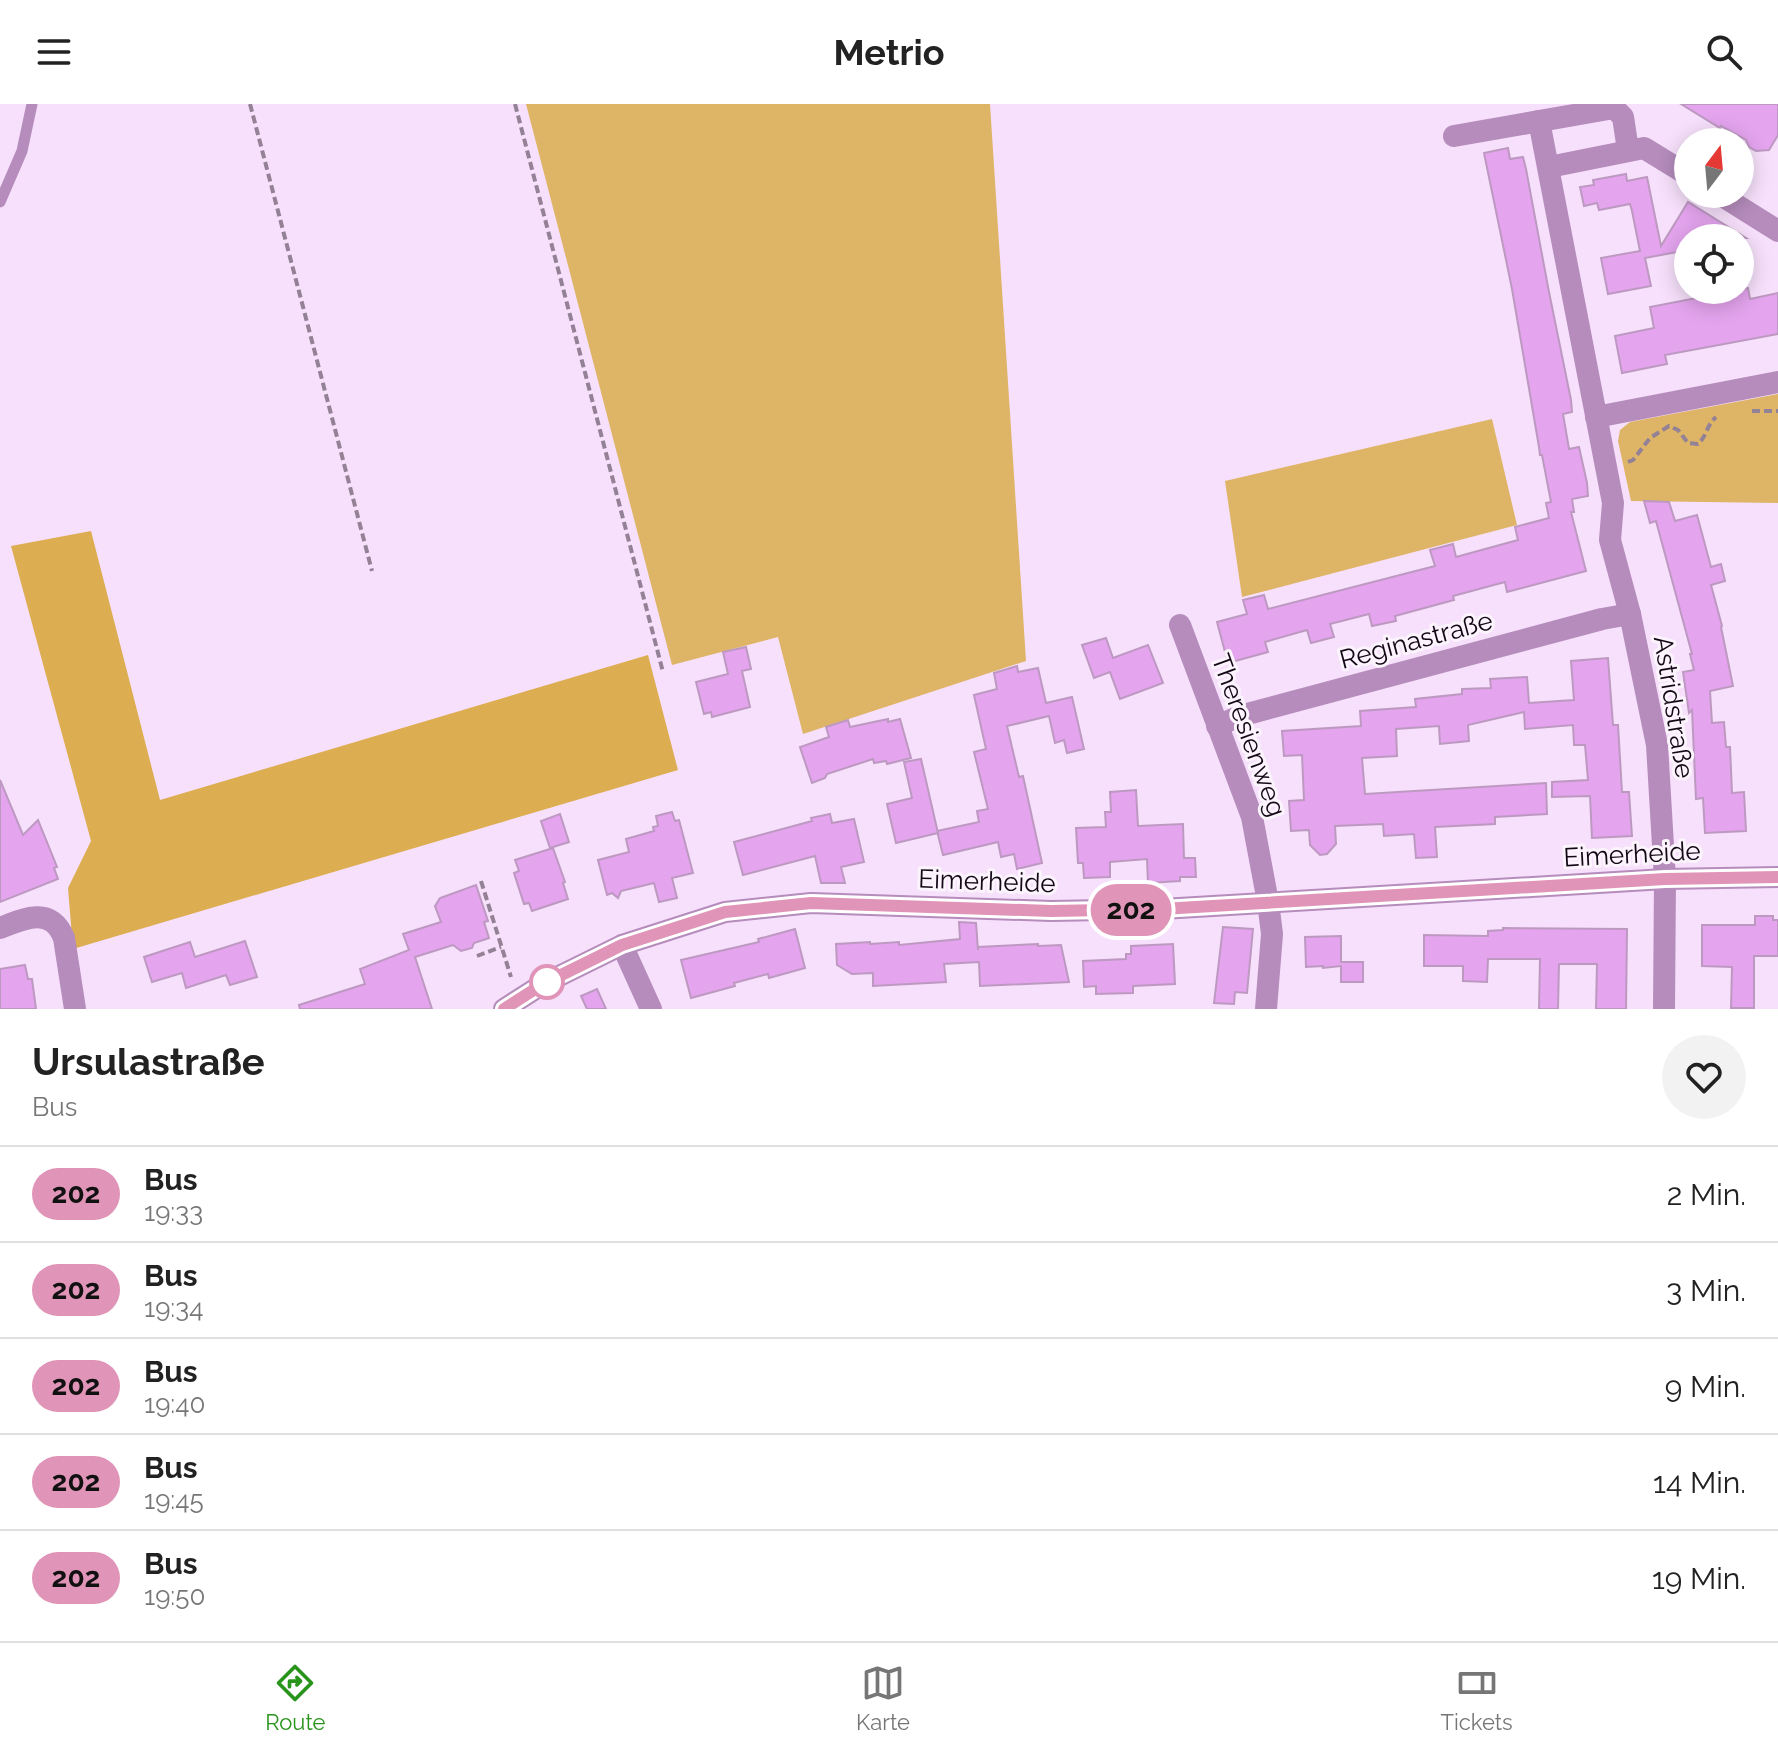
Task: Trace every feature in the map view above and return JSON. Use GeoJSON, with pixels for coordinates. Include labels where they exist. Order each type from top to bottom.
{"type":"FeatureCollection","features":[{"type":"Feature","properties":{"kind":"street"},"geometry":{"type":"LineString","coordinates":[[1454,136],[1614,108],[1623,117],[1628,150]]}},
{"type":"Feature","properties":{"kind":"street","name":"Astridstraße"},"geometry":{"type":"LineString","coordinates":[[1539,121],[1613,503],[1610,540],[1630,614],[1657,745],[1665,879],[1664,1009]]}},
{"type":"Feature","properties":{"kind":"street"},"geometry":{"type":"LineString","coordinates":[[1549,167],[1644,148],[1674,166]]}},
{"type":"Feature","properties":{"kind":"street"},"geometry":{"type":"LineString","coordinates":[[1741,208],[1778,231]]}},
{"type":"Feature","properties":{"kind":"street"},"geometry":{"type":"LineString","coordinates":[[1596,417],[1778,382]]}},
{"type":"Feature","properties":{"kind":"street","name":"Reginastraße"},"geometry":{"type":"LineString","coordinates":[[1217,726],[1240,716],[1630,614]]}},
{"type":"Feature","properties":{"kind":"street","name":"Theresienweg"},"geometry":{"type":"LineString","coordinates":[[1180,625],[1252,817],[1272,934],[1266,1009]]}},
{"type":"Feature","properties":{"kind":"street","name":"Eimerheide"},"geometry":{"type":"LineString","coordinates":[[513,1003],[543,984],[622,945],[725,912],[811,903],[1051,911],[1162,909],[1665,879],[1778,877]]}},
{"type":"Feature","properties":{"kind":"street"},"geometry":{"type":"LineString","coordinates":[[0,928],[24,918],[37,917],[51,920],[60,929],[75,1009]]}},
{"type":"Feature","properties":{"kind":"street"},"geometry":{"type":"LineString","coordinates":[[622,945],[651,1009]]}},
{"type":"Feature","properties":{"kind":"lane"},"geometry":{"type":"LineString","coordinates":[[0,202],[22,151],[32,104]]}},
{"type":"Feature","properties":{"kind":"path"},"geometry":{"type":"LineString","coordinates":[[250,104],[372,571]]}},
{"type":"Feature","properties":{"kind":"path"},"geometry":{"type":"LineString","coordinates":[[515,104],[663,672]]}},
{"type":"Feature","properties":{"kind":"path"},"geometry":{"type":"LineString","coordinates":[[1749,411],[1778,411]]}},
{"type":"Feature","properties":{"kind":"path"},"geometry":{"type":"LineString","coordinates":[[1606,467],[1633,460],[1650,438],[1669,426],[1678,430],[1688,443],[1698,444],[1708,424],[1718,415]]}},
{"type":"Feature","properties":{"kind":"path"},"geometry":{"type":"LineString","coordinates":[[481,881],[513,983],[513,1003]]}},
{"type":"Feature","properties":{"kind":"path"},"geometry":{"type":"LineString","coordinates":[[477,956],[501,947]]}},
{"type":"Feature","properties":{"kind":"shaded area"},"geometry":{"type":"Polygon","coordinates":[[[526,104],[990,104],[1026,661],[803,734],[778,637],[672,665],[526,104]]]}},
{"type":"Feature","properties":{"kind":"shaded area"},"geometry":{"type":"Polygon","coordinates":[[[1778,394],[1778,503],[1631,501],[1618,441],[1620,430],[1630,422],[1778,394]]]}},
{"type":"Feature","properties":{"kind":"shaded area"},"geometry":{"type":"Polygon","coordinates":[[[1492,419],[1517,525],[1242,597],[1225,481],[1492,419]]]}},
{"type":"Feature","properties":{"kind":"shaded area"},"geometry":{"type":"Polygon","coordinates":[[[91,531],[160,800],[648,655],[678,770],[73,949],[68,888],[91,841],[11,546],[91,531]]]}},
{"type":"Feature","properties":{"kind":"building"},"geometry":{"type":"Polygon","coordinates":[[[1681,104],[1778,104],[1778,135],[1769,150],[1754,150],[1754,128],[1720,128],[1681,104]]]}},
{"type":"Feature","properties":{"kind":"building"},"geometry":{"type":"Polygon","coordinates":[[[1508,148],[1510,159],[1523,157],[1526,169],[1571,400],[1572,412],[1563,414],[1569,449],[1579,447],[1587,483],[1588,496],[1572,499],[1574,512],[1571,512],[1586,571],[1507,592],[1505,582],[1453,596],[1454,600],[1395,616],[1396,621],[1372,626],[1369,614],[1330,624],[1334,637],[1311,643],[1307,630],[1265,642],[1268,652],[1228,663],[1217,622],[1247,614],[1243,600],[1264,595],[1268,609],[1435,566],[1430,550],[1453,544],[1456,557],[1518,540],[1515,527],[1549,518],[1546,503],[1551,502],[1484,153],[1508,148]]]}},
{"type":"Feature","properties":{"kind":"building"},"geometry":{"type":"Polygon","coordinates":[[[1626,174],[1627,181],[1647,177],[1661,246],[1674,225],[1674,253],[1645,258],[1651,286],[1608,294],[1601,258],[1640,251],[1630,204],[1599,210],[1597,203],[1584,206],[1580,187],[1594,185],[1593,180],[1626,174]]]}},
{"type":"Feature","properties":{"kind":"building"},"geometry":{"type":"Polygon","coordinates":[[[1684,208],[1698,208],[1723,224],[1674,224],[1684,208]]]}},
{"type":"Feature","properties":{"kind":"building"},"geometry":{"type":"Polygon","coordinates":[[[1778,293],[1778,334],[1665,355],[1667,364],[1622,373],[1615,336],[1654,328],[1650,307],[1674,302],[1754,304],[1754,298],[1778,293]]]}},
{"type":"Feature","properties":{"kind":"building"},"geometry":{"type":"Polygon","coordinates":[[[1644,501],[1669,502],[1675,521],[1697,515],[1711,567],[1721,564],[1725,581],[1711,585],[1733,686],[1710,691],[1712,723],[1724,722],[1726,747],[1730,747],[1732,793],[1744,792],[1746,831],[1705,833],[1703,798],[1696,799],[1692,710],[1689,713],[1683,672],[1694,670],[1692,654],[1656,521],[1650,523],[1644,501]]]}},
{"type":"Feature","properties":{"kind":"building"},"geometry":{"type":"Polygon","coordinates":[[[1106,638],[1113,658],[1148,645],[1163,683],[1120,699],[1110,672],[1094,678],[1082,645],[1106,638]]]}},
{"type":"Feature","properties":{"kind":"building"},"geometry":{"type":"Polygon","coordinates":[[[746,647],[751,669],[742,671],[750,707],[712,717],[711,712],[704,714],[696,682],[728,674],[723,652],[746,647]]]}},
{"type":"Feature","properties":{"kind":"building"},"geometry":{"type":"Polygon","coordinates":[[[1608,658],[1613,725],[1618,725],[1622,792],[1629,792],[1632,836],[1592,838],[1590,796],[1552,797],[1552,782],[1588,780],[1585,745],[1574,745],[1573,725],[1525,729],[1524,712],[1468,725],[1469,741],[1440,744],[1439,726],[1396,729],[1397,756],[1362,758],[1365,794],[1546,783],[1547,814],[1495,817],[1495,824],[1435,827],[1437,857],[1416,858],[1414,834],[1384,836],[1383,824],[1335,826],[1336,844],[1327,854],[1320,855],[1310,845],[1309,830],[1291,831],[1289,801],[1304,800],[1302,755],[1284,756],[1282,731],[1361,726],[1360,711],[1416,707],[1415,699],[1462,694],[1462,689],[1491,688],[1490,679],[1527,677],[1529,703],[1574,700],[1571,661],[1608,658]]]}},
{"type":"Feature","properties":{"kind":"building"},"geometry":{"type":"Polygon","coordinates":[[[1017,666],[1018,672],[1038,668],[1046,703],[1072,697],[1084,749],[1067,753],[1064,740],[1055,743],[1049,716],[1007,726],[1019,777],[1023,776],[1042,863],[1017,869],[1014,854],[1001,857],[998,842],[943,855],[937,831],[979,822],[977,811],[988,809],[974,752],[986,749],[974,695],[997,689],[994,673],[1017,666]]]}},
{"type":"Feature","properties":{"kind":"building"},"geometry":{"type":"Polygon","coordinates":[[[888,719],[888,722],[900,719],[911,758],[887,764],[886,761],[874,763],[873,759],[827,774],[825,778],[812,783],[800,747],[829,737],[826,727],[848,720],[850,727],[888,719]]]}},
{"type":"Feature","properties":{"kind":"building"},"geometry":{"type":"Polygon","coordinates":[[[921,759],[938,833],[896,843],[887,804],[912,798],[904,762],[921,759]]]}},
{"type":"Feature","properties":{"kind":"building"},"geometry":{"type":"Polygon","coordinates":[[[0,780],[23,835],[38,820],[57,867],[54,868],[58,879],[0,902],[0,780]]]}},
{"type":"Feature","properties":{"kind":"building"},"geometry":{"type":"Polygon","coordinates":[[[1136,790],[1138,826],[1183,824],[1184,858],[1195,858],[1196,877],[1148,883],[1147,859],[1110,862],[1110,877],[1084,878],[1083,863],[1078,863],[1076,828],[1106,827],[1105,812],[1111,812],[1110,792],[1136,790]]]}},
{"type":"Feature","properties":{"kind":"building"},"geometry":{"type":"Polygon","coordinates":[[[672,812],[675,821],[679,820],[693,873],[672,878],[677,898],[659,902],[654,883],[621,891],[618,898],[612,893],[607,895],[598,860],[629,852],[626,839],[654,831],[653,827],[658,826],[656,816],[672,812]]]}},
{"type":"Feature","properties":{"kind":"building"},"geometry":{"type":"Polygon","coordinates":[[[560,814],[569,842],[550,848],[541,821],[560,814]]]}},
{"type":"Feature","properties":{"kind":"building"},"geometry":{"type":"Polygon","coordinates":[[[830,814],[832,823],[854,819],[864,862],[841,867],[845,883],[821,883],[815,856],[743,875],[734,842],[830,814]]]}},
{"type":"Feature","properties":{"kind":"building"},"geometry":{"type":"Polygon","coordinates":[[[553,848],[568,899],[532,911],[529,903],[524,904],[514,873],[519,871],[515,860],[553,848]]]}},
{"type":"Feature","properties":{"kind":"building"},"geometry":{"type":"Polygon","coordinates":[[[476,885],[488,921],[484,922],[489,938],[461,951],[453,945],[415,957],[432,1009],[300,1009],[299,1005],[365,984],[360,969],[409,950],[403,934],[441,922],[435,906],[440,898],[476,885]]]}},
{"type":"Feature","properties":{"kind":"building"},"geometry":{"type":"Polygon","coordinates":[[[1755,916],[1773,916],[1773,920],[1778,920],[1778,956],[1754,956],[1754,1008],[1731,1008],[1732,967],[1702,966],[1702,925],[1755,925],[1755,916]]]}},
{"type":"Feature","properties":{"kind":"building"},"geometry":{"type":"Polygon","coordinates":[[[959,922],[976,923],[978,950],[978,947],[1061,945],[1069,982],[980,986],[979,962],[944,964],[946,982],[873,986],[873,973],[852,974],[837,965],[836,944],[899,942],[899,945],[960,939],[959,922]]]}},
{"type":"Feature","properties":{"kind":"building"},"geometry":{"type":"Polygon","coordinates":[[[1223,927],[1253,929],[1247,993],[1235,992],[1234,1004],[1214,1003],[1223,927]]]}},
{"type":"Feature","properties":{"kind":"building"},"geometry":{"type":"Polygon","coordinates":[[[1503,928],[1627,929],[1626,1009],[1596,1009],[1597,964],[1559,964],[1558,1009],[1539,1009],[1540,959],[1488,959],[1487,982],[1463,981],[1463,966],[1424,966],[1424,935],[1488,936],[1488,931],[1503,928]]]}},
{"type":"Feature","properties":{"kind":"building"},"geometry":{"type":"Polygon","coordinates":[[[795,929],[805,968],[769,978],[768,974],[691,998],[681,960],[759,942],[758,939],[795,929]]]}},
{"type":"Feature","properties":{"kind":"building"},"geometry":{"type":"Polygon","coordinates":[[[1341,936],[1341,962],[1363,962],[1363,982],[1341,982],[1341,966],[1306,967],[1305,937],[1341,936]]]}},
{"type":"Feature","properties":{"kind":"building"},"geometry":{"type":"Polygon","coordinates":[[[245,941],[257,977],[230,985],[226,975],[186,988],[182,973],[152,982],[144,957],[190,942],[195,957],[245,941]]]}},
{"type":"Feature","properties":{"kind":"building"},"geometry":{"type":"Polygon","coordinates":[[[1173,944],[1175,984],[1133,986],[1133,993],[1096,994],[1096,986],[1084,987],[1083,961],[1126,959],[1126,954],[1131,954],[1131,946],[1173,944]]]}},
{"type":"Feature","properties":{"kind":"building"},"geometry":{"type":"Polygon","coordinates":[[[25,965],[28,979],[32,979],[36,1009],[0,1009],[0,969],[25,965]]]}},
{"type":"Feature","properties":{"kind":"building"},"geometry":{"type":"Polygon","coordinates":[[[597,989],[606,1009],[587,1009],[581,996],[597,989]]]}},
{"type":"Feature","properties":{"kind":"bus line","name":"202"},"geometry":{"type":"LineString","coordinates":[[504,1009],[543,984],[622,945],[725,912],[811,903],[1051,911],[1162,909],[1665,879],[1778,877]]}}]}
